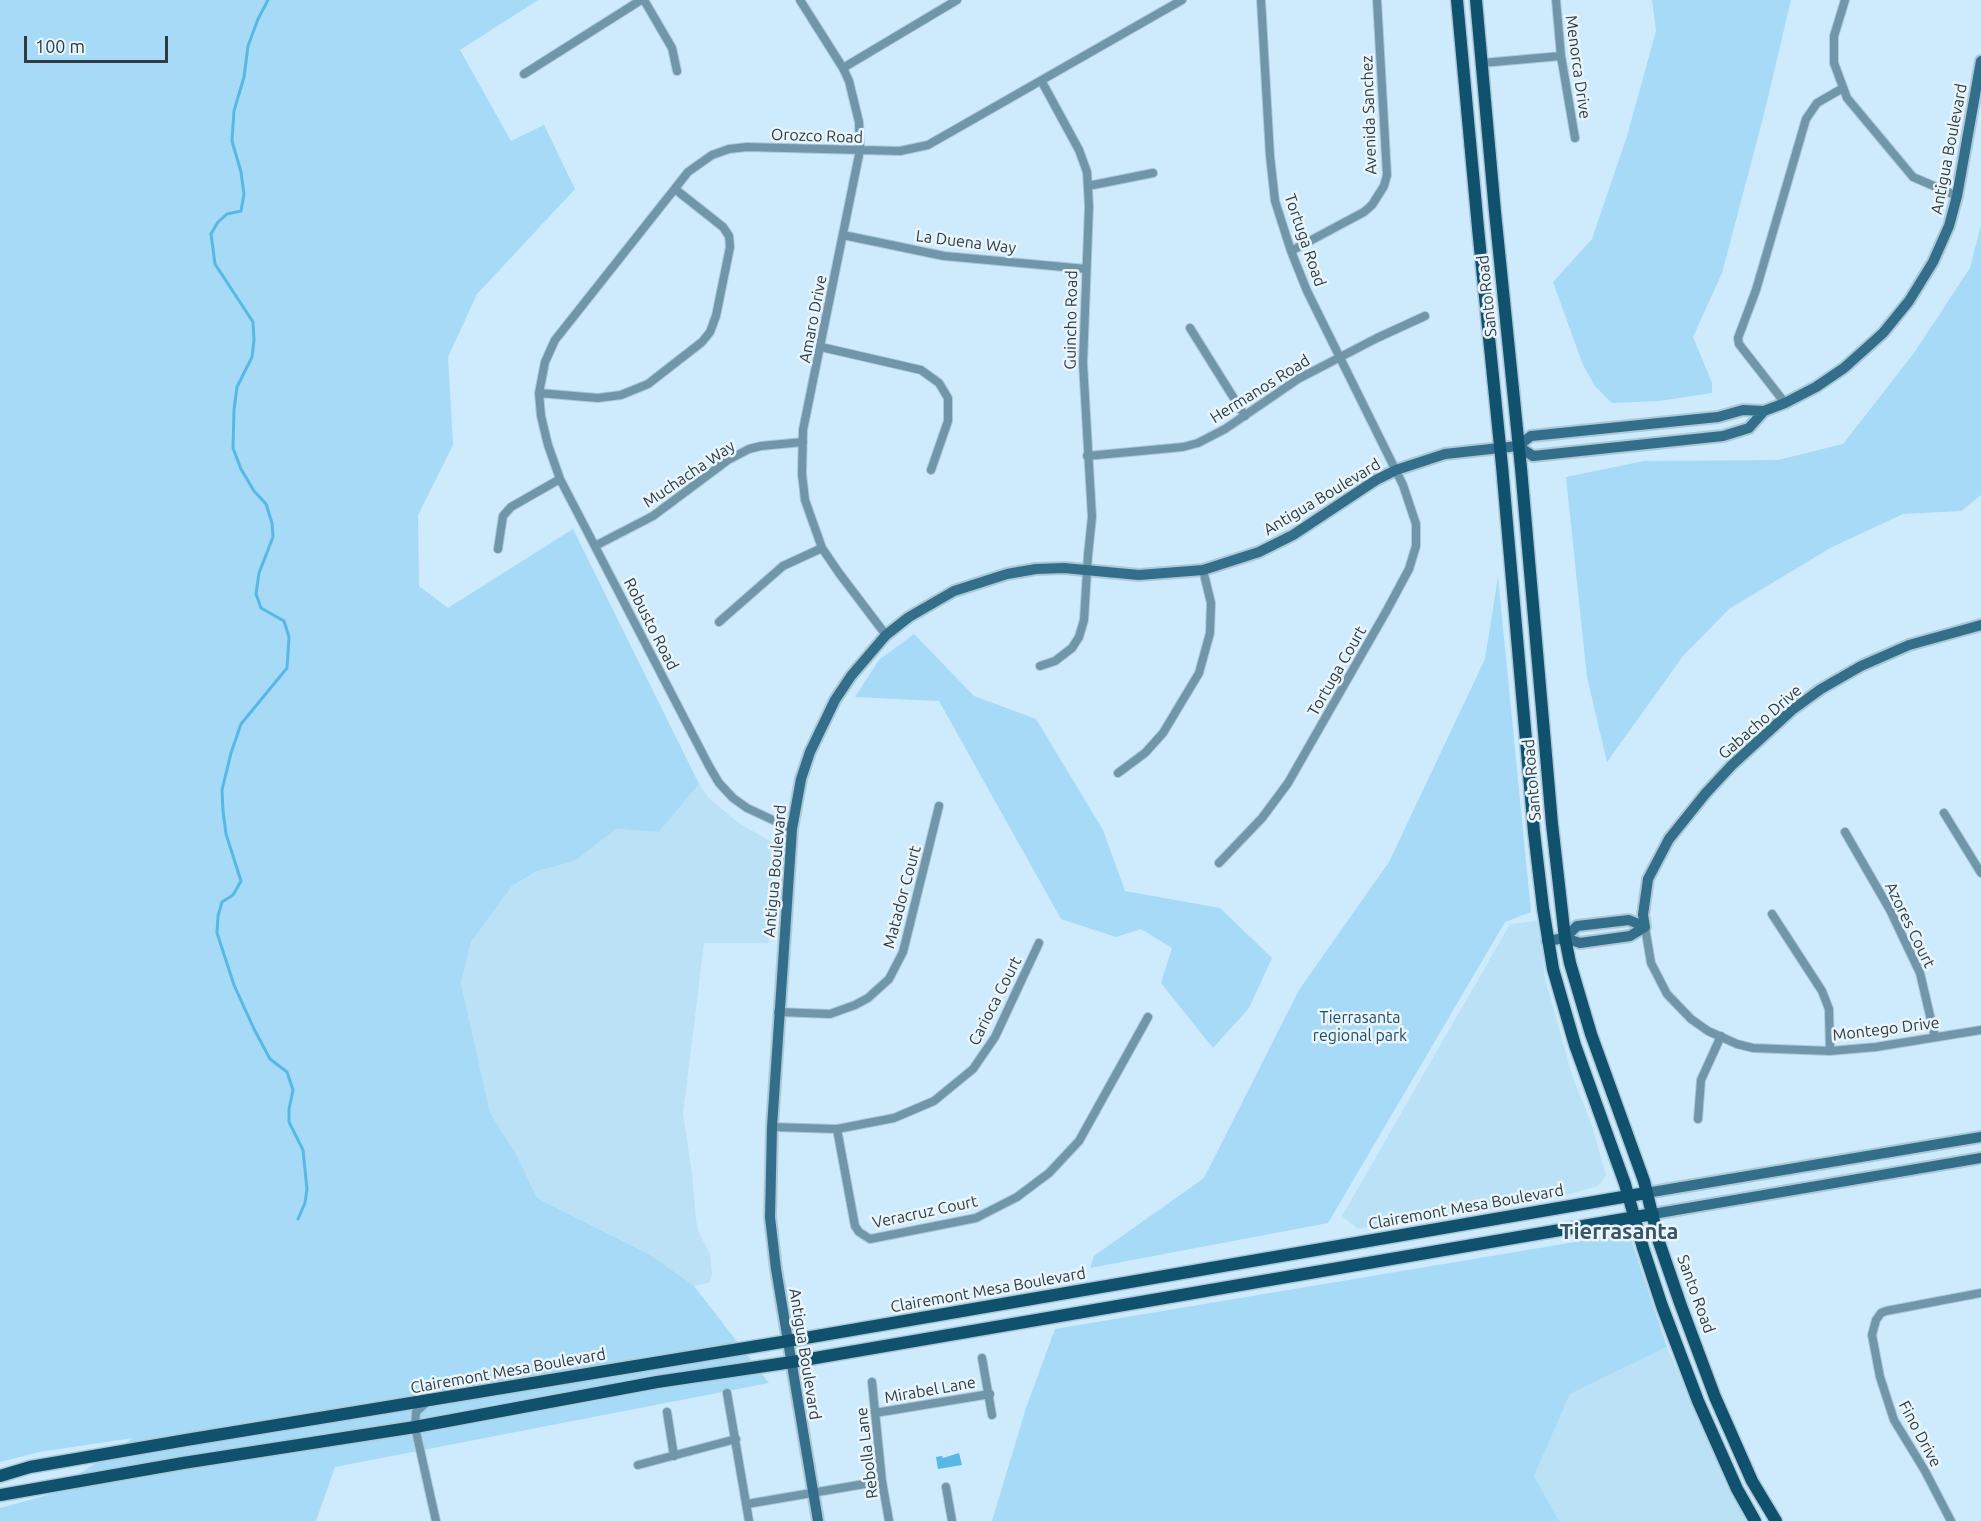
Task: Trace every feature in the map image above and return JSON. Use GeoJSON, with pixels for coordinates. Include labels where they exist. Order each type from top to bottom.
{"type":"FeatureCollection","features":[{"type":"Feature","properties":{"kind":"main road","name":"Santo Road"},"geometry":{"type":"LineString","coordinates":[[1457,0],[1534,832],[1547,941],[1575,1045],[1628,1197],[1662,1306],[1698,1401],[1737,1489],[1755,1521]]}},
{"type":"Feature","properties":{"kind":"main road","name":"Santo Road"},"geometry":{"type":"LineString","coordinates":[[1476,0],[1552,824],[1565,938],[1591,1034],[1647,1193],[1663,1252],[1715,1397],[1752,1481],[1776,1521]]}},
{"type":"Feature","properties":{"kind":"main road","name":"Clairemont Mesa Boulevard"},"geometry":{"type":"LineString","coordinates":[[0,1476],[30,1467],[75,1459],[788,1341],[1647,1193]]}},
{"type":"Feature","properties":{"kind":"main road"},"geometry":{"type":"LineString","coordinates":[[0,1495],[183,1462],[415,1427],[657,1382],[792,1362],[1653,1214]]}},
{"type":"Feature","properties":{"kind":"street"},"geometry":{"type":"LineString","coordinates":[[524,74],[642,0],[672,48],[677,71]]}},
{"type":"Feature","properties":{"kind":"street","name":"Amaro Drive"},"geometry":{"type":"LineString","coordinates":[[800,0],[849,81],[859,122],[860,150],[803,430],[802,474],[805,500],[822,548],[838,573],[886,635]]}},
{"type":"Feature","properties":{"kind":"street"},"geometry":{"type":"LineString","coordinates":[[843,68],[957,0]]}},
{"type":"Feature","properties":{"kind":"street","name":"Orozco Road"},"geometry":{"type":"LineString","coordinates":[[539,393],[545,363],[555,340],[688,172],[712,155],[729,149],[747,147],[900,151],[928,145],[1042,82],[1182,0]]}},
{"type":"Feature","properties":{"kind":"street","name":"Tortuga Road"},"geometry":{"type":"LineString","coordinates":[[1261,0],[1270,156],[1275,201],[1307,291],[1396,470]]}},
{"type":"Feature","properties":{"kind":"street","name":"Avenida Sanchez"},"geometry":{"type":"LineString","coordinates":[[1291,251],[1364,212],[1372,205],[1384,186],[1387,175],[1377,0]]}},
{"type":"Feature","properties":{"kind":"street","name":"Menorca Drive"},"geometry":{"type":"LineString","coordinates":[[1556,0],[1561,56],[1575,138]]}},
{"type":"Feature","properties":{"kind":"street"},"geometry":{"type":"LineString","coordinates":[[1845,0],[1834,36],[1834,63],[1846,98],[1913,177],[1957,196]]}},
{"type":"Feature","properties":{"kind":"street"},"geometry":{"type":"LineString","coordinates":[[1482,63],[1561,56]]}},
{"type":"Feature","properties":{"kind":"street","name":"Antigua Boulevard"},"geometry":{"type":"LineString","coordinates":[[818,1521],[770,1217],[772,1127],[792,829],[801,779],[810,752],[835,700],[851,676],[886,635],[909,617],[945,596],[1007,574],[1036,569],[1064,568],[1139,575],[1203,570],[1258,552],[1293,535],[1376,480],[1396,470],[1445,454],[1518,446],[1531,436],[1710,418],[1743,410],[1764,411],[1785,404],[1844,368],[1883,333],[1909,302],[1933,262],[1957,196],[1981,60]]}},
{"type":"Feature","properties":{"kind":"street","name":"Guincho Road"},"geometry":{"type":"LineString","coordinates":[[1040,666],[1055,661],[1072,648],[1079,637],[1084,620],[1086,570],[1092,516],[1083,363],[1089,206],[1087,172],[1079,150],[1042,82]]}},
{"type":"Feature","properties":{"kind":"street"},"geometry":{"type":"LineString","coordinates":[[1785,404],[1739,344],[1738,338],[1756,290],[1806,119],[1817,103],[1843,88]]}},
{"type":"Feature","properties":{"kind":"street"},"geometry":{"type":"LineString","coordinates":[[1088,186],[1153,173]]}},
{"type":"Feature","properties":{"kind":"street"},"geometry":{"type":"LineString","coordinates":[[539,393],[598,398],[621,395],[648,384],[702,342],[710,332],[716,316],[730,247],[729,236],[723,226],[675,189]]}},
{"type":"Feature","properties":{"kind":"street","name":"La Duena Way"},"geometry":{"type":"LineString","coordinates":[[843,235],[944,256],[1086,269]]}},
{"type":"Feature","properties":{"kind":"street","name":"Hermanos Road"},"geometry":{"type":"LineString","coordinates":[[1087,456],[1183,447],[1198,442],[1226,429],[1298,379],[1425,316]]}},
{"type":"Feature","properties":{"kind":"street"},"geometry":{"type":"LineString","coordinates":[[1190,328],[1245,416]]}},
{"type":"Feature","properties":{"kind":"street"},"geometry":{"type":"LineString","coordinates":[[821,347],[921,370],[939,383],[948,398],[948,421],[931,470]]}},
{"type":"Feature","properties":{"kind":"street","name":"Robusto Road"},"geometry":{"type":"LineString","coordinates":[[539,393],[541,416],[548,445],[560,479],[709,766],[719,783],[733,798],[747,808],[792,829]]}},
{"type":"Feature","properties":{"kind":"street","name":"Antigua Boulevard"},"geometry":{"type":"LineString","coordinates":[[1518,446],[1533,456],[1723,436],[1749,428],[1764,411]]}},
{"type":"Feature","properties":{"kind":"street","name":"Muchacha Way"},"geometry":{"type":"LineString","coordinates":[[595,546],[653,516],[728,460],[749,449],[803,442]]}},
{"type":"Feature","properties":{"kind":"street","name":"Tortuga Court"},"geometry":{"type":"LineString","coordinates":[[1219,863],[1262,818],[1288,783],[1409,569],[1416,546],[1416,524],[1396,470]]}},
{"type":"Feature","properties":{"kind":"street"},"geometry":{"type":"LineString","coordinates":[[498,549],[503,516],[511,507],[560,479]]}},
{"type":"Feature","properties":{"kind":"street"},"geometry":{"type":"LineString","coordinates":[[719,622],[783,566],[822,548]]}},
{"type":"Feature","properties":{"kind":"street"},"geometry":{"type":"LineString","coordinates":[[1118,773],[1145,753],[1163,733],[1199,673],[1210,633],[1211,603],[1203,570]]}},
{"type":"Feature","properties":{"kind":"street","name":"Gabacho Drive"},"geometry":{"type":"LineString","coordinates":[[1645,927],[1643,915],[1648,879],[1669,839],[1732,765],[1792,710],[1821,689],[1861,666],[1909,645],[1981,625]]}},
{"type":"Feature","properties":{"kind":"street","name":"Matador Court"},"geometry":{"type":"LineString","coordinates":[[778,1012],[830,1014],[868,998],[889,979],[903,952],[939,806]]}},
{"type":"Feature","properties":{"kind":"street"},"geometry":{"type":"LineString","coordinates":[[1944,813],[1981,873]]}},
{"type":"Feature","properties":{"kind":"street","name":"Azores Court"},"geometry":{"type":"LineString","coordinates":[[1845,832],[1890,910],[1920,974],[1935,1037]]}},
{"type":"Feature","properties":{"kind":"street"},"geometry":{"type":"LineString","coordinates":[[1772,914],[1822,991],[1829,1009],[1830,1051]]}},
{"type":"Feature","properties":{"kind":"street"},"geometry":{"type":"LineString","coordinates":[[1565,938],[1577,926],[1629,920],[1645,927]]}},
{"type":"Feature","properties":{"kind":"street"},"geometry":{"type":"LineString","coordinates":[[1547,941],[1565,938],[1580,943],[1630,936],[1645,927]]}},
{"type":"Feature","properties":{"kind":"street","name":"Montego Drive"},"geometry":{"type":"LineString","coordinates":[[1645,927],[1651,963],[1667,994],[1691,1019],[1708,1031],[1737,1044],[1753,1048],[1830,1051],[1876,1047],[1981,1030]]}},
{"type":"Feature","properties":{"kind":"street","name":"Carioca Court"},"geometry":{"type":"LineString","coordinates":[[772,1127],[837,1129],[894,1118],[934,1101],[973,1069],[995,1037],[1040,943]]}},
{"type":"Feature","properties":{"kind":"street","name":"Veracruz Court"},"geometry":{"type":"LineString","coordinates":[[837,1129],[855,1226],[859,1232],[870,1239],[976,1218],[1017,1197],[1049,1173],[1079,1141],[1148,1017]]}},
{"type":"Feature","properties":{"kind":"street"},"geometry":{"type":"LineString","coordinates":[[1698,1119],[1701,1080],[1721,1036]]}},
{"type":"Feature","properties":{"kind":"street","name":"Clairemont Mesa Boulevard"},"geometry":{"type":"LineString","coordinates":[[1647,1193],[1981,1137]]}},
{"type":"Feature","properties":{"kind":"street"},"geometry":{"type":"LineString","coordinates":[[1653,1214],[1981,1158]]}},
{"type":"Feature","properties":{"kind":"street","name":"Fino Drive"},"geometry":{"type":"LineString","coordinates":[[1951,1521],[1925,1471],[1894,1420],[1880,1377],[1872,1335],[1876,1320],[1881,1313],[1886,1311],[1981,1293]]}},
{"type":"Feature","properties":{"kind":"street","name":"Mirabel Lane"},"geometry":{"type":"LineString","coordinates":[[982,1358],[992,1415]]}},
{"type":"Feature","properties":{"kind":"street","name":"Rebolla Lane"},"geometry":{"type":"LineString","coordinates":[[872,1382],[882,1481],[889,1521]]}},
{"type":"Feature","properties":{"kind":"street"},"geometry":{"type":"LineString","coordinates":[[727,1393],[749,1521]]}},
{"type":"Feature","properties":{"kind":"street","name":"Mirabel Lane"},"geometry":{"type":"LineString","coordinates":[[875,1413],[990,1394]]}},
{"type":"Feature","properties":{"kind":"street"},"geometry":{"type":"LineString","coordinates":[[427,1402],[416,1412],[415,1427],[436,1521]]}},
{"type":"Feature","properties":{"kind":"street"},"geometry":{"type":"LineString","coordinates":[[667,1412],[674,1456]]}},
{"type":"Feature","properties":{"kind":"street"},"geometry":{"type":"LineString","coordinates":[[638,1466],[736,1439]]}},
{"type":"Feature","properties":{"kind":"street"},"geometry":{"type":"LineString","coordinates":[[747,1504],[882,1481]]}},
{"type":"Feature","properties":{"kind":"street"},"geometry":{"type":"LineString","coordinates":[[946,1487],[952,1521]]}},
{"type":"Feature","properties":{"kind":"shaded area"},"geometry":{"type":"Polygon","coordinates":[[[699,784],[708,797],[737,822],[773,843],[769,943],[704,943],[683,1114],[696,1220],[698,1231],[710,1254],[712,1274],[710,1282],[694,1286],[650,1255],[537,1198],[516,1154],[490,1113],[461,983],[471,942],[512,886],[537,871],[575,861],[616,829],[659,832],[699,784]]]}},
{"type":"Feature","properties":{"kind":"shaded area"},"geometry":{"type":"Polygon","coordinates":[[[1537,921],[1545,979],[1573,1078],[1591,1123],[1606,1175],[1598,1186],[1548,1200],[1407,1219],[1358,1229],[1342,1216],[1510,924],[1537,921]]]}},
{"type":"Feature","properties":{"kind":"shaded area"},"geometry":{"type":"Polygon","coordinates":[[[1667,1347],[1746,1521],[1559,1521],[1534,1476],[1570,1394],[1667,1347]]]}},
{"type":"Feature","properties":{"kind":"shaded area"},"geometry":{"type":"Polygon","coordinates":[[[959,1453],[962,1465],[938,1469],[936,1457],[942,1456],[943,1458],[959,1453]]]}},
{"type":"Feature","properties":{"kind":"green space"},"geometry":{"type":"Polygon","coordinates":[[[0,0],[538,0],[460,50],[511,141],[544,125],[575,189],[477,294],[448,357],[453,445],[418,515],[419,586],[448,608],[573,529],[699,784],[659,832],[616,829],[575,861],[537,871],[512,886],[471,942],[461,983],[490,1113],[516,1154],[537,1198],[650,1255],[694,1286],[769,1383],[335,1467],[316,1521],[0,1521],[0,1508],[48,1495],[133,1438],[39,1452],[0,1462],[0,0]]]}},
{"type":"Feature","properties":{"kind":"green space"},"geometry":{"type":"Polygon","coordinates":[[[1652,0],[1791,0],[1722,273],[1693,337],[1712,383],[1712,393],[1659,401],[1612,403],[1595,386],[1583,365],[1553,282],[1592,239],[1627,136],[1656,31],[1652,0]]]}},
{"type":"Feature","properties":{"kind":"green space"},"geometry":{"type":"Polygon","coordinates":[[[1981,225],[1981,495],[1961,511],[1903,514],[1832,547],[1729,609],[1683,656],[1607,762],[1587,677],[1566,477],[1644,461],[1778,460],[1843,444],[1914,353],[1970,268],[1981,225]]]}},
{"type":"Feature","properties":{"kind":"green space","name":"Tierrasanta regional park"},"geometry":{"type":"Polygon","coordinates":[[[1498,577],[1531,912],[1505,922],[1328,1223],[1090,1268],[1094,1256],[1204,1178],[1299,990],[1389,862],[1485,659],[1498,577]]]}},
{"type":"Feature","properties":{"kind":"green space"},"geometry":{"type":"Polygon","coordinates":[[[914,634],[974,696],[1036,719],[1103,830],[1125,891],[1220,908],[1272,958],[1249,1008],[1213,1048],[1161,983],[1172,948],[1141,929],[1116,937],[1061,919],[939,701],[855,697],[879,660],[914,634]]]}},
{"type":"Feature","properties":{"kind":"green space"},"geometry":{"type":"Polygon","coordinates":[[[1629,1233],[1667,1347],[1570,1394],[1534,1476],[1559,1521],[992,1521],[1026,1408],[1055,1329],[1629,1233]]]}},
{"type":"Feature","properties":{"kind":"waterway"},"geometry":{"type":"LineString","coordinates":[[268,0],[248,46],[244,77],[234,111],[232,141],[241,172],[244,194],[241,211],[227,214],[218,222],[211,234],[215,264],[253,322],[252,357],[237,387],[233,448],[241,469],[254,491],[266,504],[272,523],[273,537],[259,573],[256,594],[261,608],[284,621],[289,637],[287,668],[241,724],[231,753],[222,790],[223,811],[226,834],[241,881],[233,895],[222,902],[217,933],[234,985],[254,1029],[270,1059],[287,1072],[293,1090],[289,1122],[303,1150],[307,1189],[305,1203],[298,1219]]}},
{"type":"Feature","properties":{"kind":"district","name":"Tierrasanta"},"geometry":{"type":"Point","coordinates":[1619,1232]}}]}
